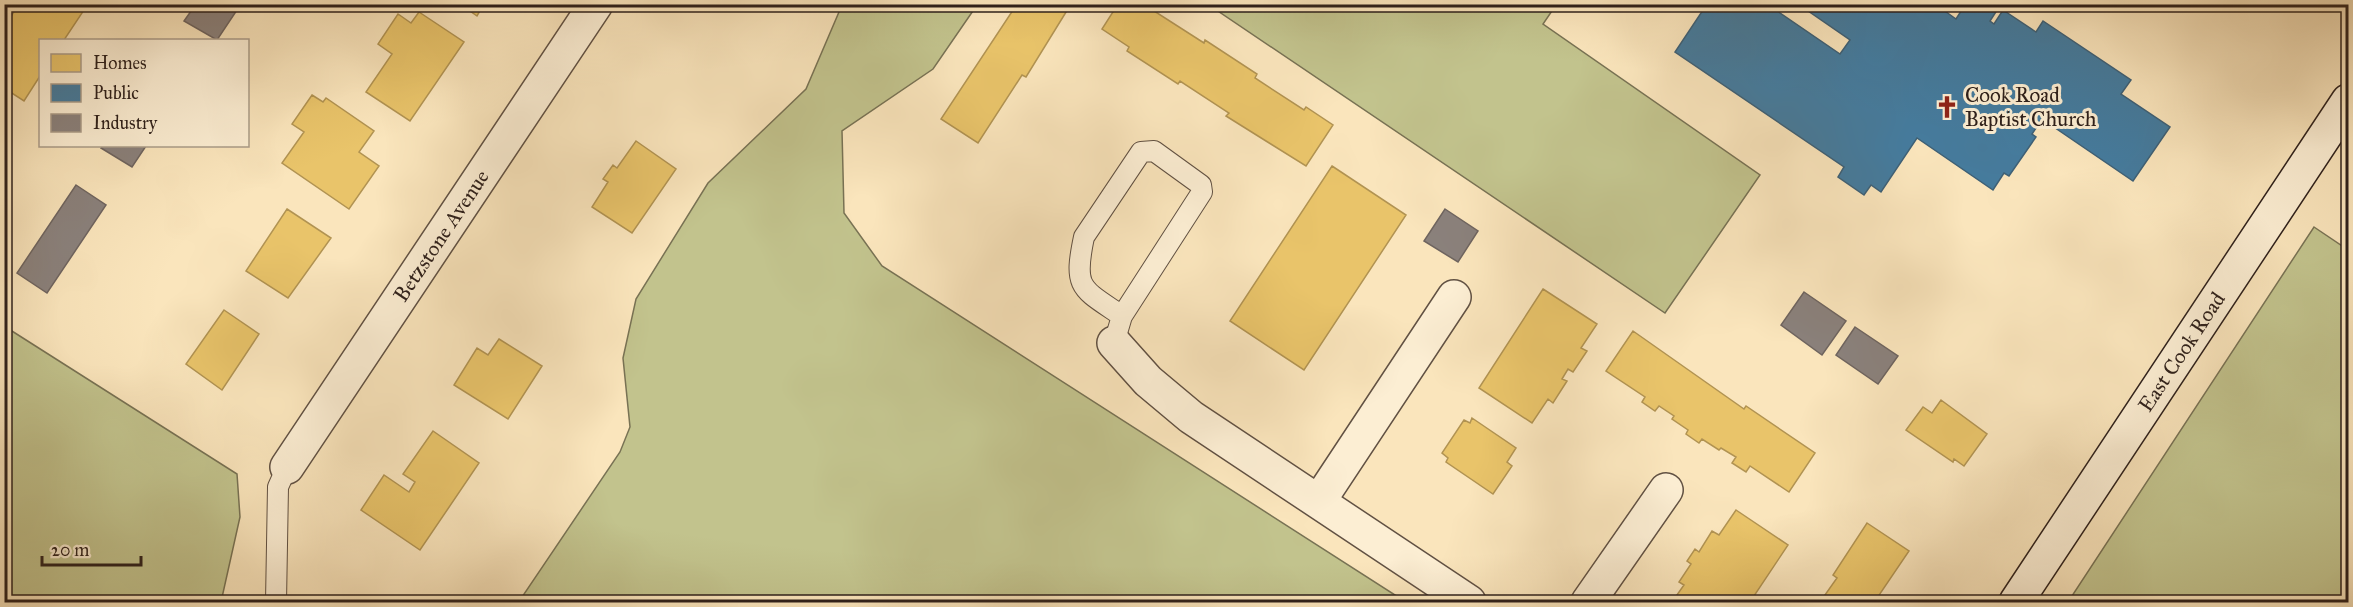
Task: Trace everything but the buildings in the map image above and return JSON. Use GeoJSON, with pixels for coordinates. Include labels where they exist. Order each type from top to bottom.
{"type":"FeatureCollection","features":[{"type":"Feature","properties":{"kind":"street","name":"Betzstone Avenue"},"geometry":{"type":"LineString","coordinates":[[287,467],[596,4]]}},
{"type":"Feature","properties":{"kind":"street","name":"East Cook Road"},"geometry":{"type":"LineString","coordinates":[[2016,603],[2349,101]]}},
{"type":"Feature","properties":{"kind":"street"},"geometry":{"type":"LineString","coordinates":[[1319,501],[1454,297]]}},
{"type":"Feature","properties":{"kind":"street"},"geometry":{"type":"LineString","coordinates":[[1118,330],[1148,381],[1174,403],[1469,603]]}},
{"type":"Feature","properties":{"kind":"street"},"geometry":{"type":"LineString","coordinates":[[1588,603],[1666,490]]}},
{"type":"Feature","properties":{"kind":"lane"},"geometry":{"type":"LineString","coordinates":[[1154,151],[1202,185],[1202,192],[1118,330],[1083,289],[1079,280],[1084,237],[1141,152],[1154,151]]}},
{"type":"Feature","properties":{"kind":"lane"},"geometry":{"type":"LineString","coordinates":[[276,603],[278,487],[287,467]]}},
{"type":"Feature","properties":{"kind":"green space"},"geometry":{"type":"Polygon","coordinates":[[[842,5],[977,5],[933,69],[842,131],[844,213],[882,266],[1406,602],[524,602],[522,597],[620,452],[630,427],[623,358],[636,299],[708,183],[806,89],[842,5]]]}},
{"type":"Feature","properties":{"kind":"green space"},"geometry":{"type":"Polygon","coordinates":[[[1209,5],[1556,5],[1543,24],[1760,175],[1665,313],[1209,5]]]}},
{"type":"Feature","properties":{"kind":"green space"},"geometry":{"type":"Polygon","coordinates":[[[2314,227],[2348,250],[2348,602],[2068,602],[2314,227]]]}},
{"type":"Feature","properties":{"kind":"green space"},"geometry":{"type":"Polygon","coordinates":[[[4,326],[237,474],[240,517],[221,602],[5,602],[4,326]]]}},
{"type":"Feature","properties":{"kind":"place","name":"Cook Road Baptist Church"},"geometry":{"type":"Point","coordinates":[1947,107]}}]}
